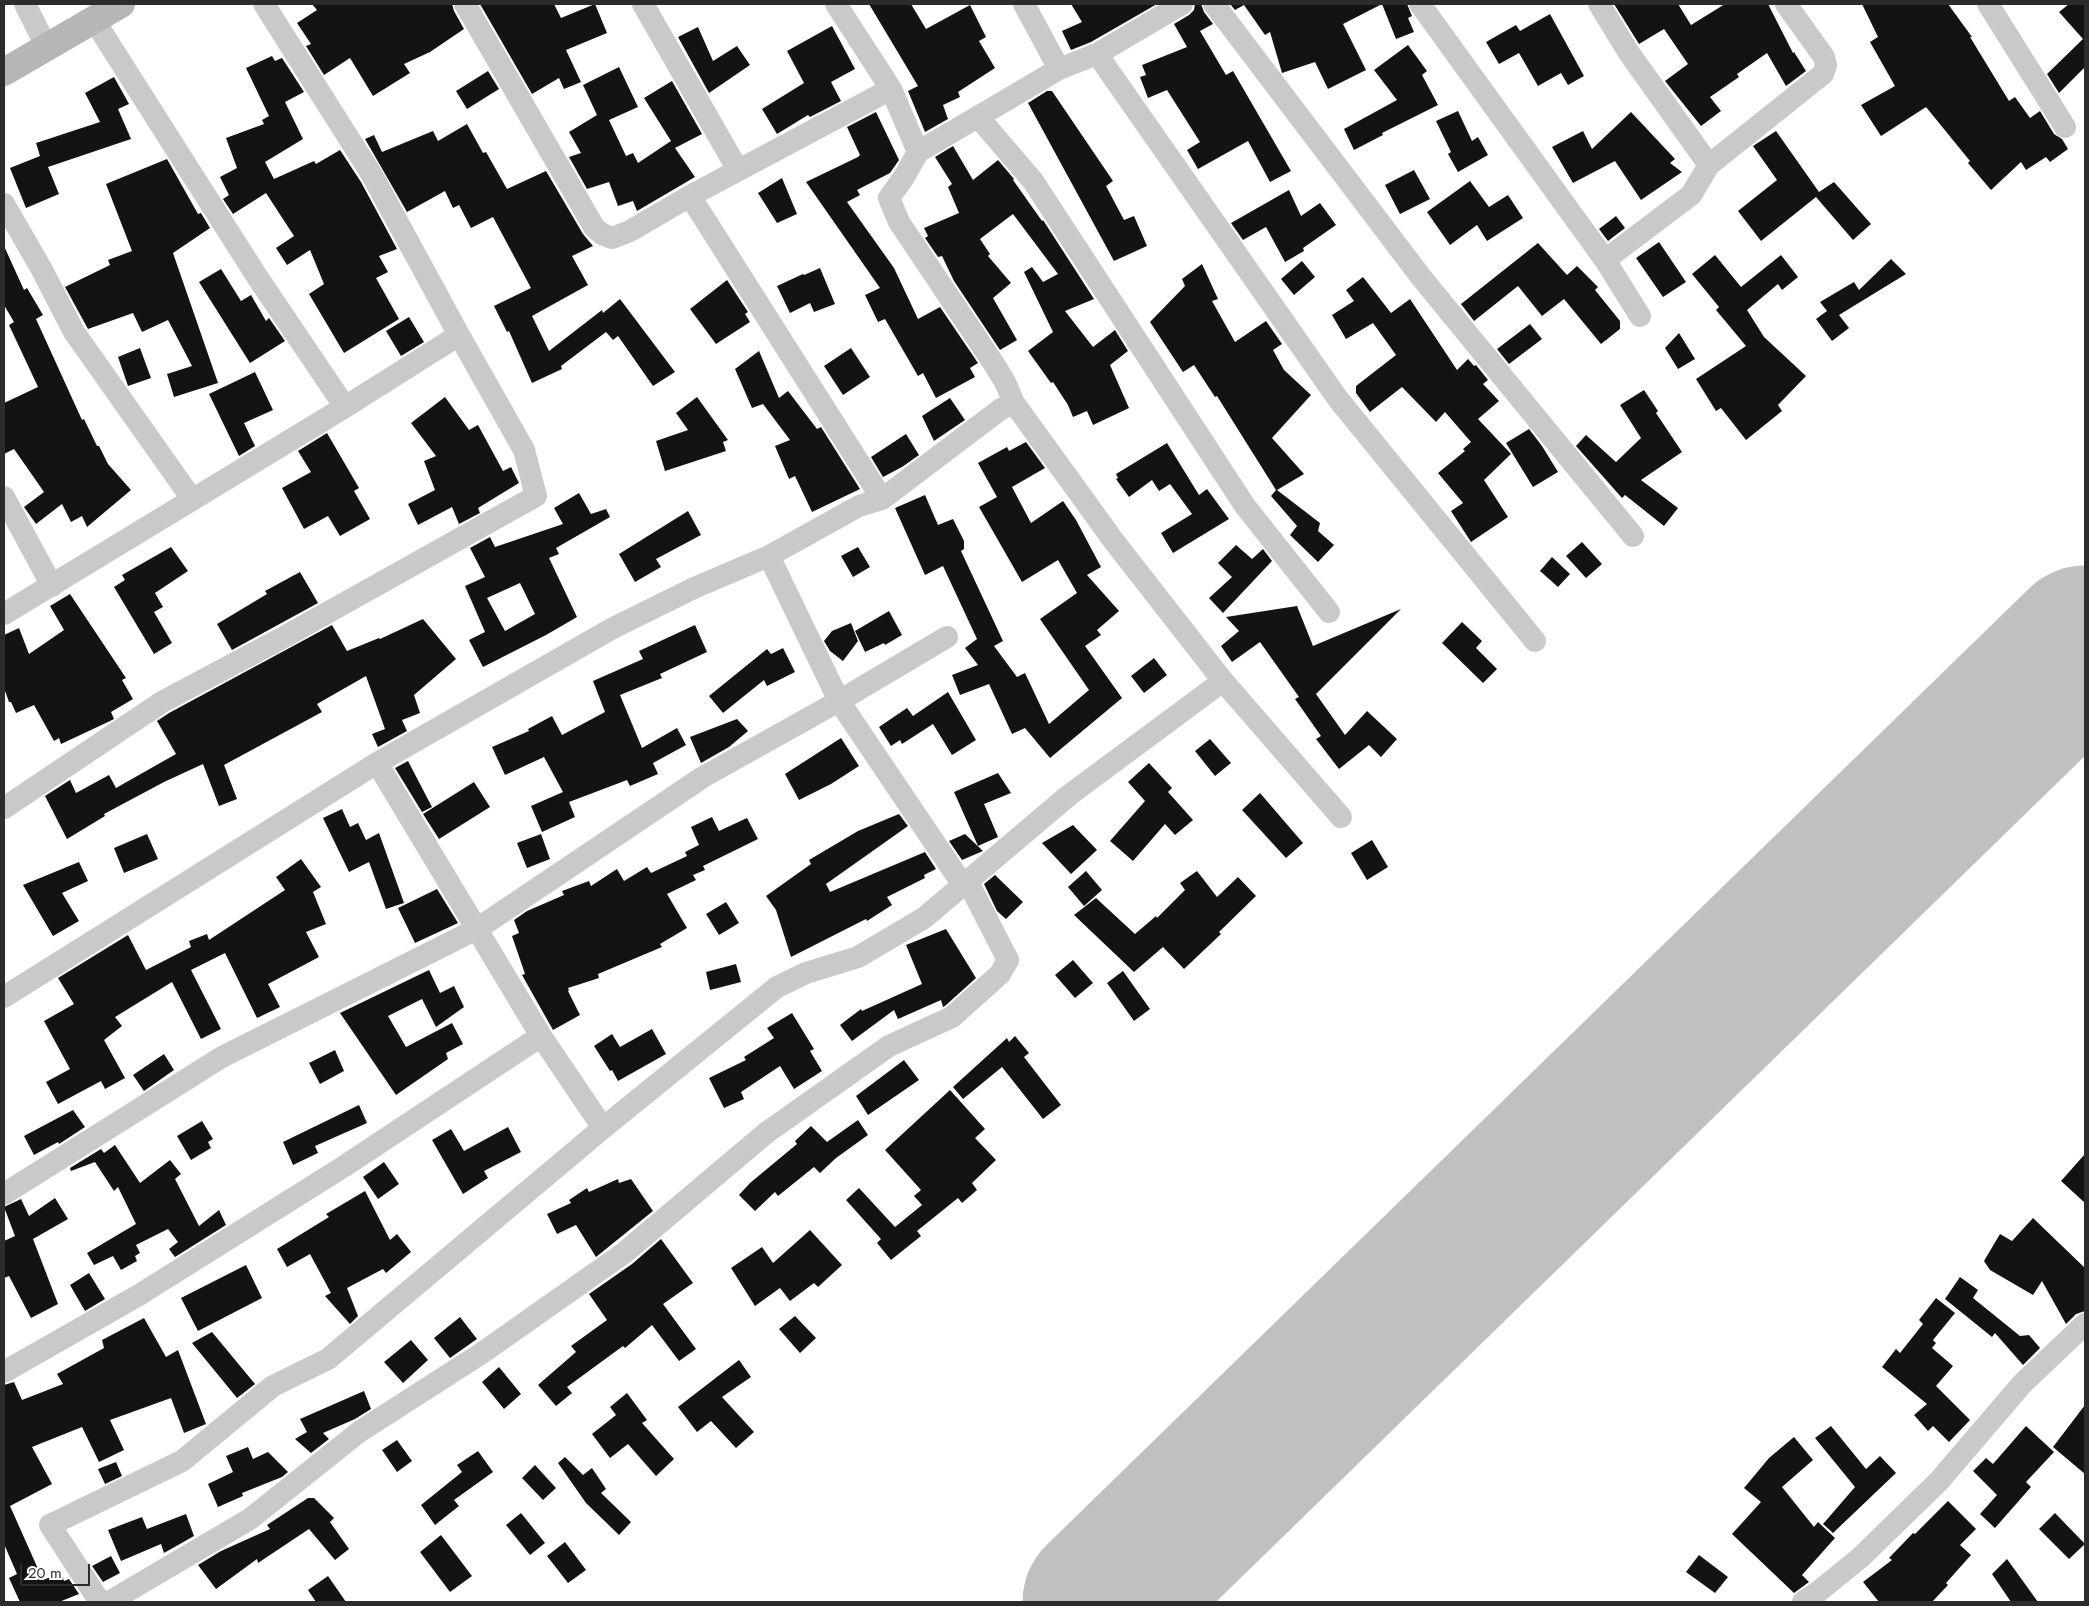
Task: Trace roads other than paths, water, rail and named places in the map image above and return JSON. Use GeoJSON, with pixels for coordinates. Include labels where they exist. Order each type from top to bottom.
{"type":"FeatureCollection","features":[{"type":"Feature","properties":{"kind":"main road"},"geometry":{"type":"LineString","coordinates":[[4,72],[122,4]]}},
{"type":"Feature","properties":{"kind":"street"},"geometry":{"type":"LineString","coordinates":[[25,4],[47,48]]}},
{"type":"Feature","properties":{"kind":"street"},"geometry":{"type":"LineString","coordinates":[[4,808],[162,702],[284,637],[536,496],[524,450],[372,175],[264,4]]}},
{"type":"Feature","properties":{"kind":"street"},"geometry":{"type":"LineString","coordinates":[[465,4],[594,227],[602,234],[612,238],[630,231],[690,196],[891,89]]}},
{"type":"Feature","properties":{"kind":"street"},"geometry":{"type":"LineString","coordinates":[[643,4],[738,170]]}},
{"type":"Feature","properties":{"kind":"street"},"geometry":{"type":"LineString","coordinates":[[836,4],[891,89],[918,152]]}},
{"type":"Feature","properties":{"kind":"street"},"geometry":{"type":"LineString","coordinates":[[1024,4],[1059,69]]}},
{"type":"Feature","properties":{"kind":"street"},"geometry":{"type":"LineString","coordinates":[[1182,4],[1097,54],[1059,69],[979,118],[918,152],[889,198],[899,222],[994,364],[1014,403],[1113,540],[1224,681],[1342,817]]}},
{"type":"Feature","properties":{"kind":"street"},"geometry":{"type":"LineString","coordinates":[[1214,4],[1421,276],[1633,536]]}},
{"type":"Feature","properties":{"kind":"street"},"geometry":{"type":"LineString","coordinates":[[1420,4],[1605,260],[1640,316]]}},
{"type":"Feature","properties":{"kind":"street"},"geometry":{"type":"LineString","coordinates":[[1599,4],[1629,53],[1710,165]]}},
{"type":"Feature","properties":{"kind":"street"},"geometry":{"type":"LineString","coordinates":[[1605,260],[1691,194],[1710,165],[1823,74],[1826,65],[1824,57],[1786,4]]}},
{"type":"Feature","properties":{"kind":"street"},"geometry":{"type":"LineString","coordinates":[[1988,4],[2065,127]]}},
{"type":"Feature","properties":{"kind":"street"},"geometry":{"type":"LineString","coordinates":[[94,20],[256,275],[345,407]]}},
{"type":"Feature","properties":{"kind":"street"},"geometry":{"type":"LineString","coordinates":[[1097,54],[1338,399],[1535,641]]}},
{"type":"Feature","properties":{"kind":"street"},"geometry":{"type":"LineString","coordinates":[[979,118],[1033,181],[1245,506],[1329,612]]}},
{"type":"Feature","properties":{"kind":"street"},"geometry":{"type":"LineString","coordinates":[[690,196],[882,499]]}},
{"type":"Feature","properties":{"kind":"street"},"geometry":{"type":"LineString","coordinates":[[4,204],[42,268],[74,332],[192,499]]}},
{"type":"Feature","properties":{"kind":"street"},"geometry":{"type":"LineString","coordinates":[[4,614],[345,407],[459,335]]}},
{"type":"Feature","properties":{"kind":"street"},"geometry":{"type":"LineString","coordinates":[[4,997],[377,763],[613,628],[694,588],[769,556],[859,506],[882,499],[1001,409],[1014,403]]}},
{"type":"Feature","properties":{"kind":"street"},"geometry":{"type":"LineString","coordinates":[[4,497],[52,586]]}},
{"type":"Feature","properties":{"kind":"street"},"geometry":{"type":"LineString","coordinates":[[109,1602],[250,1519],[359,1432],[482,1353],[624,1253],[766,1133],[889,1046],[952,1017],[1000,974],[1008,960],[970,886],[964,884],[839,701],[769,556]]}},
{"type":"Feature","properties":{"kind":"street"},"geometry":{"type":"LineString","coordinates":[[4,1194],[222,1058],[477,929],[704,777],[839,701],[947,637]]}},
{"type":"Feature","properties":{"kind":"street"},"geometry":{"type":"LineString","coordinates":[[100,1602],[50,1525],[182,1461],[273,1386],[328,1359],[603,1128],[777,987],[806,973],[858,957],[924,918],[1068,796],[1224,681]]}},
{"type":"Feature","properties":{"kind":"street"},"geometry":{"type":"LineString","coordinates":[[377,763],[541,1036],[603,1128]]}},
{"type":"Feature","properties":{"kind":"street"},"geometry":{"type":"LineString","coordinates":[[4,1372],[139,1295],[343,1167],[541,1036]]}},
{"type":"Feature","properties":{"kind":"street"},"geometry":{"type":"LineString","coordinates":[[1803,1602],[1861,1557],[1939,1481],[2022,1384],[2085,1324]]}}]}
